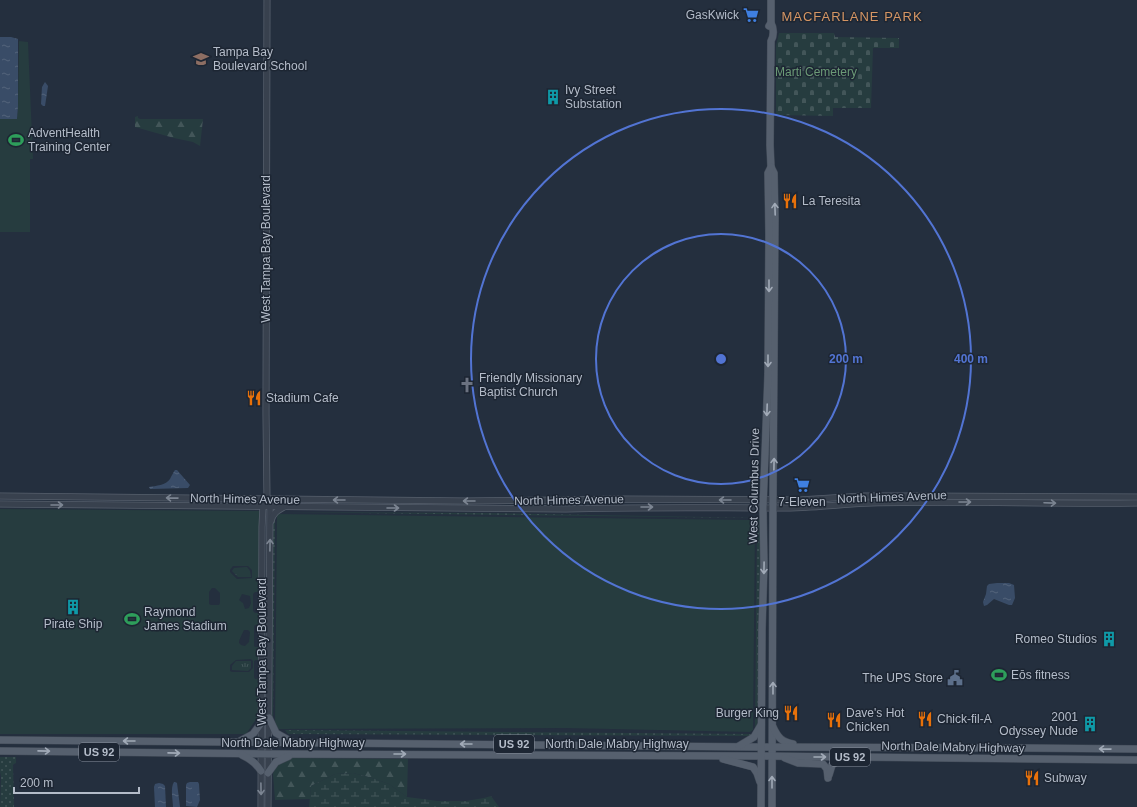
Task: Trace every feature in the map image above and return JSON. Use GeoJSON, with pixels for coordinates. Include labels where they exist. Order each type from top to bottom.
{"type":"FeatureCollection","features":[{"type":"Feature","properties":{"kind":"main road","name":"West Columbus Drive"},"geometry":{"type":"LineString","coordinates":[[771,0],[771,22],[768,27],[768,36],[771,41],[771,167],[774,173],[776,218],[772,807]]}},
{"type":"Feature","properties":{"kind":"main road","name":"West Columbus Drive"},"geometry":{"type":"LineString","coordinates":[[761,807],[762,629],[768,368],[768,173],[771,167]]}},
{"type":"Feature","properties":{"kind":"main road"},"geometry":{"type":"LineString","coordinates":[[762,629],[773,629]]}},
{"type":"Feature","properties":{"kind":"main road"},"geometry":{"type":"LineString","coordinates":[[269,718],[276,733],[294,742]]}},
{"type":"Feature","properties":{"kind":"main road"},"geometry":{"type":"LineString","coordinates":[[238,742],[253,734],[262,722]]}},
{"type":"Feature","properties":{"kind":"main road"},"geometry":{"type":"LineString","coordinates":[[737,747],[754,737],[762,724]]}},
{"type":"Feature","properties":{"kind":"main road"},"geometry":{"type":"LineString","coordinates":[[773,727],[779,737],[785,742],[812,747]]}},
{"type":"Feature","properties":{"kind":"main road"},"geometry":{"type":"LineString","coordinates":[[3,740],[3,751]]}},
{"type":"Feature","properties":{"kind":"main road","name":"North Dale Mabry Highway"},"geometry":{"type":"LineString","coordinates":[[3,740],[773,747]]}},
{"type":"Feature","properties":{"kind":"main road"},"geometry":{"type":"LineString","coordinates":[[484,744],[484,754]]}},
{"type":"Feature","properties":{"kind":"main road","name":"US 92"},"geometry":{"type":"LineString","coordinates":[[773,747],[812,747]]}},
{"type":"Feature","properties":{"kind":"main road","name":"North Dale Mabry Highway"},"geometry":{"type":"LineString","coordinates":[[812,747],[1063,748],[1137,750]]}},
{"type":"Feature","properties":{"kind":"main road"},"geometry":{"type":"LineString","coordinates":[[882,757],[886,754],[903,753],[914,748]]}},
{"type":"Feature","properties":{"kind":"main road"},"geometry":{"type":"LineString","coordinates":[[958,748],[958,758]]}},
{"type":"Feature","properties":{"kind":"main road"},"geometry":{"type":"LineString","coordinates":[[1010,758],[1019,755],[1024,748]]}},
{"type":"Feature","properties":{"kind":"main road"},"geometry":{"type":"LineString","coordinates":[[1047,759],[1063,748]]}},
{"type":"Feature","properties":{"kind":"main road"},"geometry":{"type":"LineString","coordinates":[[1108,759],[1118,755],[1123,749]]}},
{"type":"Feature","properties":{"kind":"main road"},"geometry":{"type":"LineString","coordinates":[[1122,759],[1129,753],[1137,750]]}},
{"type":"Feature","properties":{"kind":"main road","name":"North Dale Mabry Highway"},"geometry":{"type":"LineString","coordinates":[[3,751],[1137,760]]}},
{"type":"Feature","properties":{"kind":"main road"},"geometry":{"type":"LineString","coordinates":[[238,754],[253,761],[265,772],[276,762],[296,754]]}},
{"type":"Feature","properties":{"kind":"main road"},"geometry":{"type":"LineString","coordinates":[[711,756],[753,767],[761,790]]}},
{"type":"Feature","properties":{"kind":"main road"},"geometry":{"type":"LineString","coordinates":[[781,756],[798,763],[823,764],[827,770],[828,778],[832,765],[845,757]]}},
{"type":"Feature","properties":{"kind":"street","name":"West Tampa Bay Boulevard"},"geometry":{"type":"LineString","coordinates":[[265,742],[269,718],[270,668],[270,507],[267,498],[266,414],[267,0]]}},
{"type":"Feature","properties":{"kind":"street","name":"North Himes Avenue"},"geometry":{"type":"LineString","coordinates":[[0,496],[486,501],[617,499],[764,504]]}},
{"type":"Feature","properties":{"kind":"street","name":"North Himes Avenue"},"geometry":{"type":"LineString","coordinates":[[773,504],[872,496],[1124,500],[1137,504]]}},
{"type":"Feature","properties":{"kind":"street"},"geometry":{"type":"LineString","coordinates":[[870,503],[902,501],[907,499],[909,496]]}},
{"type":"Feature","properties":{"kind":"street"},"geometry":{"type":"LineString","coordinates":[[910,503],[912,500],[941,496]]}},
{"type":"Feature","properties":{"kind":"street","name":"West Tampa Bay Boulevard"},"geometry":{"type":"LineString","coordinates":[[267,498],[263,506],[262,722],[265,742],[265,772],[268,807]]}},
{"type":"Feature","properties":{"kind":"street"},"geometry":{"type":"LineString","coordinates":[[1124,500],[1128,501],[1137,498]]}},
{"type":"Feature","properties":{"kind":"street","name":"North Himes Avenue"},"geometry":{"type":"LineString","coordinates":[[0,504],[566,509],[764,504],[817,507],[870,503],[1024,502],[1077,504],[1089,501],[1124,500]]}},
{"type":"Feature","properties":{"kind":"street"},"geometry":{"type":"LineString","coordinates":[[486,501],[486,508]]}},
{"type":"Feature","properties":{"kind":"street"},"geometry":{"type":"LineString","coordinates":[[270,527],[273,515],[284,507]]}},
{"type":"Feature","properties":{"kind":"street"},"geometry":{"type":"LineString","coordinates":[[262,558],[270,558]]}},
{"type":"Feature","properties":{"kind":"street"},"geometry":{"type":"LineString","coordinates":[[262,623],[269,623]]}},
{"type":"Feature","properties":{"kind":"street"},"geometry":{"type":"LineString","coordinates":[[262,668],[270,668]]}},
{"type":"Feature","properties":{"kind":"street"},"geometry":{"type":"LineString","coordinates":[[262,682],[269,682]]}},
{"type":"Feature","properties":{"kind":"street","name":"West Tampa Bay Boulevard"},"geometry":{"type":"LineString","coordinates":[[261,807],[265,772]]}},
{"type":"Feature","properties":{"kind":"green space","name":"Marti Cemetery"},"geometry":{"type":"Polygon","coordinates":[[[779,33],[834,33],[835,37],[899,38],[899,48],[873,48],[871,108],[833,108],[833,116],[776,115],[776,46],[779,33]]]}},
{"type":"Feature","properties":{"kind":"green space","name":"AdventHealth Training Center"},"geometry":{"type":"Polygon","coordinates":[[[19,41],[28,42],[33,159],[30,159],[30,232],[0,232],[0,119],[17,119],[19,41]]]}},
{"type":"Feature","properties":{"kind":"green space"},"geometry":{"type":"Polygon","coordinates":[[[138,116],[140,119],[203,119],[200,146],[193,142],[135,127],[135,117],[138,116]]]}},
{"type":"Feature","properties":{"kind":"green space"},"geometry":{"type":"Polygon","coordinates":[[[0,509],[260,511],[259,592],[255,592],[253,594],[253,611],[255,613],[259,613],[259,625],[254,626],[254,646],[259,647],[259,660],[254,661],[254,677],[257,679],[259,676],[259,718],[257,718],[246,734],[0,734],[0,509]],[[233,566],[230,572],[237,579],[252,578],[252,570],[248,566],[233,566]],[[212,588],[209,592],[209,604],[219,605],[220,593],[215,588],[212,588]],[[242,594],[239,600],[243,603],[245,609],[249,608],[251,603],[250,596],[242,594]],[[244,630],[239,643],[245,646],[249,642],[250,632],[248,630],[244,630]],[[251,659],[236,660],[230,665],[230,671],[232,672],[249,672],[253,668],[253,661],[251,659]]]}},
{"type":"Feature","properties":{"kind":"green space"},"geometry":{"type":"Polygon","coordinates":[[[279,512],[480,513],[762,518],[758,725],[752,736],[288,734],[285,730],[752,734],[755,730],[757,524],[752,518],[279,512]]]}},
{"type":"Feature","properties":{"kind":"green space"},"geometry":{"type":"Polygon","coordinates":[[[277,515],[751,520],[755,524],[753,730],[750,732],[565,728],[278,729],[275,722],[277,515]]]}},
{"type":"Feature","properties":{"kind":"green space"},"geometry":{"type":"Polygon","coordinates":[[[275,516],[273,718],[272,718],[272,527],[275,516]]]}},
{"type":"Feature","properties":{"kind":"green space"},"geometry":{"type":"Polygon","coordinates":[[[247,567],[250,571],[251,577],[238,577],[232,571],[234,568],[247,567]]]}},
{"type":"Feature","properties":{"kind":"green space"},"geometry":{"type":"Polygon","coordinates":[[[236,661],[251,661],[251,668],[248,671],[232,670],[232,666],[236,661]]]}},
{"type":"Feature","properties":{"kind":"green space"},"geometry":{"type":"Polygon","coordinates":[[[0,757],[16,757],[16,763],[13,765],[14,807],[0,807],[0,757]]]}},
{"type":"Feature","properties":{"kind":"green space"},"geometry":{"type":"Polygon","coordinates":[[[290,758],[408,759],[407,797],[389,784],[353,773],[335,774],[311,786],[310,799],[275,800],[273,774],[276,765],[290,758]]]}},
{"type":"Feature","properties":{"kind":"green space"},"geometry":{"type":"Polygon","coordinates":[[[353,773],[389,784],[407,797],[438,801],[466,801],[491,796],[499,807],[309,807],[311,786],[335,774],[353,773]]]}},
{"type":"Feature","properties":{"kind":"water"},"geometry":{"type":"Polygon","coordinates":[[[0,37],[11,37],[18,39],[17,119],[0,119],[0,37]]]}},
{"type":"Feature","properties":{"kind":"water"},"geometry":{"type":"Polygon","coordinates":[[[45,82],[48,86],[45,106],[43,106],[41,104],[42,87],[45,82]]]}},
{"type":"Feature","properties":{"kind":"water"},"geometry":{"type":"Polygon","coordinates":[[[175,470],[177,470],[190,485],[188,488],[150,489],[149,487],[166,483],[175,470]]]}},
{"type":"Feature","properties":{"kind":"water"},"geometry":{"type":"Polygon","coordinates":[[[1009,583],[1014,585],[1015,598],[1012,605],[994,599],[984,606],[983,602],[987,586],[989,584],[1009,583]]]}},
{"type":"Feature","properties":{"kind":"water"},"geometry":{"type":"Polygon","coordinates":[[[174,782],[177,783],[180,807],[173,807],[172,791],[174,782]]]}},
{"type":"Feature","properties":{"kind":"water"},"geometry":{"type":"Polygon","coordinates":[[[190,782],[198,782],[199,784],[200,800],[197,807],[186,806],[186,785],[190,782]]]}},
{"type":"Feature","properties":{"kind":"water"},"geometry":{"type":"Polygon","coordinates":[[[159,783],[165,786],[166,807],[155,807],[154,787],[155,784],[159,783]]]}},
{"type":"Feature","properties":{"kind":"place","name":"GasKwick"},"geometry":{"type":"Point","coordinates":[751,15]}},
{"type":"Feature","properties":{"kind":"place","name":"Tampa Bay Boulevard School"},"geometry":{"type":"Point","coordinates":[201,59]}},
{"type":"Feature","properties":{"kind":"place","name":"Ivy Street Substation"},"geometry":{"type":"Point","coordinates":[553,97]}},
{"type":"Feature","properties":{"kind":"place","name":"AdventHealth Training Center"},"geometry":{"type":"Point","coordinates":[16,140]}},
{"type":"Feature","properties":{"kind":"place","name":"La Teresita"},"geometry":{"type":"Point","coordinates":[790,201]}},
{"type":"Feature","properties":{"kind":"place","name":"Friendly Missionary Baptist Church"},"geometry":{"type":"Point","coordinates":[467,385]}},
{"type":"Feature","properties":{"kind":"place","name":"Stadium Cafe"},"geometry":{"type":"Point","coordinates":[254,398]}},
{"type":"Feature","properties":{"kind":"place","name":"7-Eleven"},"geometry":{"type":"Point","coordinates":[802,485]}},
{"type":"Feature","properties":{"kind":"place","name":"Pirate Ship"},"geometry":{"type":"Point","coordinates":[73,607]}},
{"type":"Feature","properties":{"kind":"place","name":"Raymond James Stadium"},"geometry":{"type":"Point","coordinates":[132,619]}},
{"type":"Feature","properties":{"kind":"place","name":"Romeo Studios"},"geometry":{"type":"Point","coordinates":[1109,639]}},
{"type":"Feature","properties":{"kind":"place","name":"Eōs fitness"},"geometry":{"type":"Point","coordinates":[999,675]}},
{"type":"Feature","properties":{"kind":"place","name":"The UPS Store"},"geometry":{"type":"Point","coordinates":[955,678]}},
{"type":"Feature","properties":{"kind":"place","name":"Burger King"},"geometry":{"type":"Point","coordinates":[791,713]}},
{"type":"Feature","properties":{"kind":"place","name":"Chick-fil-A"},"geometry":{"type":"Point","coordinates":[925,719]}},
{"type":"Feature","properties":{"kind":"place","name":"Dave's Hot Chicken"},"geometry":{"type":"Point","coordinates":[834,720]}},
{"type":"Feature","properties":{"kind":"place","name":"2001 Odyssey Nude"},"geometry":{"type":"Point","coordinates":[1090,724]}},
{"type":"Feature","properties":{"kind":"place","name":"Subway"},"geometry":{"type":"Point","coordinates":[1032,778]}},
{"type":"Feature","properties":{"kind":"district","name":"MACFARLANE PARK"},"geometry":{"type":"Point","coordinates":[852,16]}}]}
